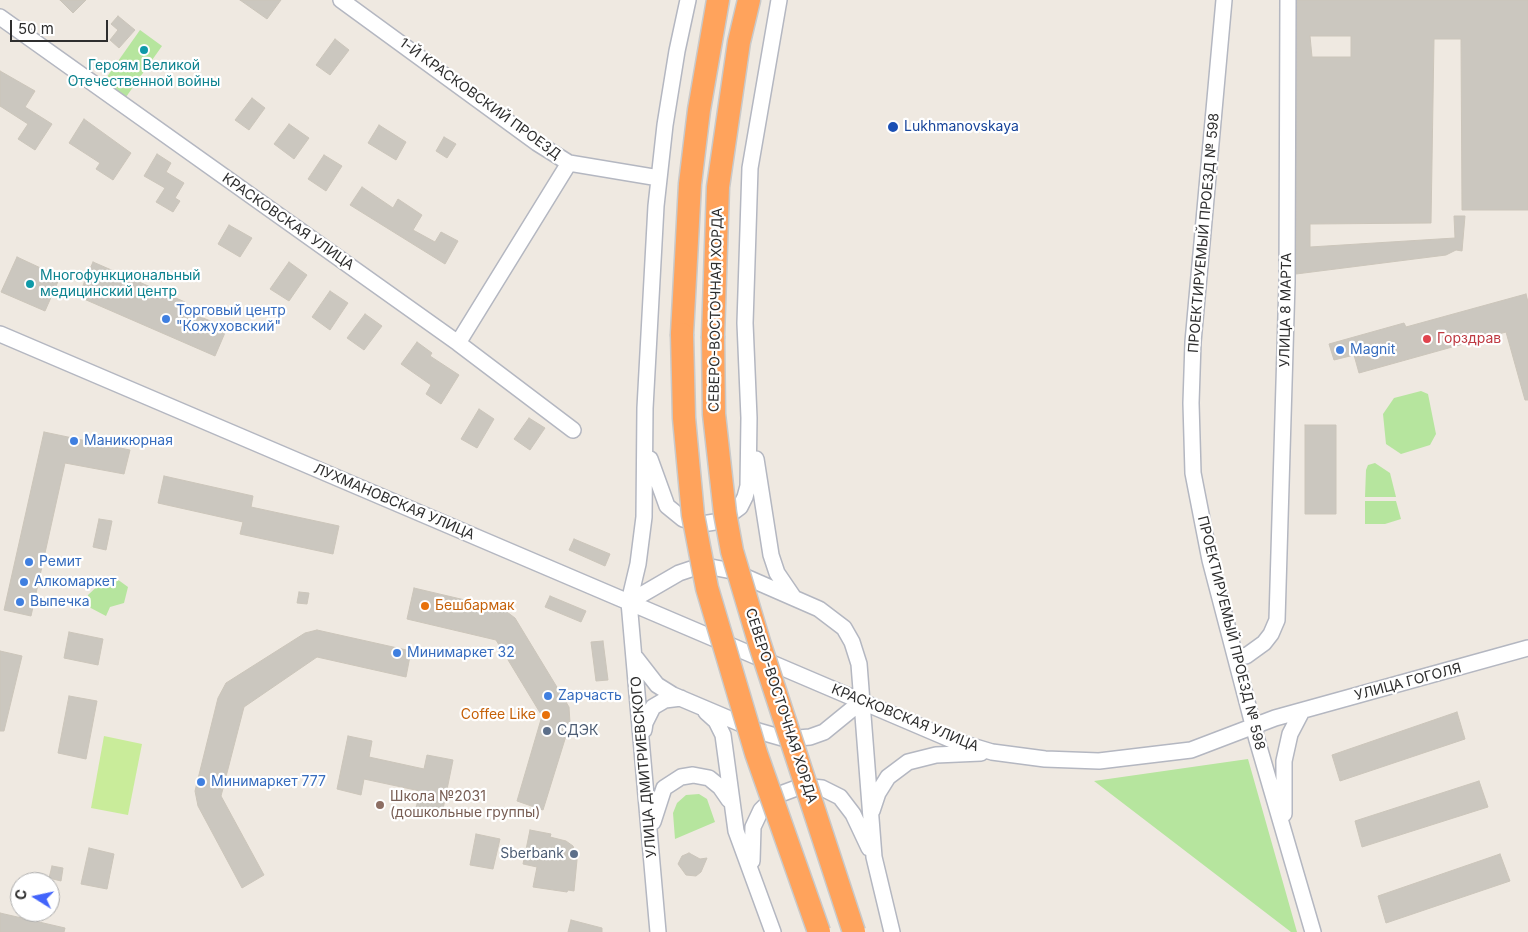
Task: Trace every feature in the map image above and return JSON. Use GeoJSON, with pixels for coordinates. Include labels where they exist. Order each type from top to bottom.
{"type":"FeatureCollection","features":[{"type":"Feature","properties":{"kind":"highway","name":"СЕВЕРО-ВОСТОЧНАЯ ХОРДА"},"geometry":{"type":"LineString","coordinates":[[718,0],[699,110],[690,184],[682,334],[684,418],[694,516],[707,588],[756,753],[819,932]]}},
{"type":"Feature","properties":{"kind":"highway","name":"СЕВЕРО-ВОСТОЧНАЯ ХОРДА"},"geometry":{"type":"LineString","coordinates":[[749,0],[739,42],[718,187],[713,336],[714,414],[725,513],[732,551],[760,645],[854,932]]}},
{"type":"Feature","properties":{"kind":"street","name":"1-Й КРАСКОВСКИЙ ПРОЕЗД"},"geometry":{"type":"LineString","coordinates":[[341,0],[536,143],[569,163],[659,178]]}},
{"type":"Feature","properties":{"kind":"street"},"geometry":{"type":"LineString","coordinates":[[688,0],[677,51],[659,178],[654,236],[645,436],[653,470],[667,506],[674,514],[691,523],[712,524],[731,515],[745,497],[748,486],[750,418],[745,324],[750,168],[779,0]]}},
{"type":"Feature","properties":{"kind":"street","name":"ПРОЕКТИРУЕМЫЙ ПРОЕЗД № 598"},"geometry":{"type":"LineString","coordinates":[[1224,0],[1196,306],[1190,403],[1193,473],[1210,560],[1254,726],[1313,932]]}},
{"type":"Feature","properties":{"kind":"street","name":"УЛИЦА 8 МАРТА"},"geometry":{"type":"LineString","coordinates":[[1235,655],[1246,656],[1264,643],[1271,634],[1276,620],[1287,282],[1288,0]]}},
{"type":"Feature","properties":{"kind":"street","name":"КРАСКОВСКАЯ УЛИЦА"},"geometry":{"type":"LineString","coordinates":[[0,17],[458,343],[573,430]]}},
{"type":"Feature","properties":{"kind":"street"},"geometry":{"type":"LineString","coordinates":[[458,343],[569,163]]}},
{"type":"Feature","properties":{"kind":"street","name":"ЛУХМАНОВСКАЯ УЛИЦА"},"geometry":{"type":"LineString","coordinates":[[0,334],[789,670]]}},
{"type":"Feature","properties":{"kind":"street"},"geometry":{"type":"LineString","coordinates":[[750,418],[771,556],[777,573],[794,598]]}},
{"type":"Feature","properties":{"kind":"street","name":"УЛИЦА ДМИТРИЕВСКОГО"},"geometry":{"type":"LineString","coordinates":[[645,436],[645,496],[642,540],[629,602],[658,932]]}},
{"type":"Feature","properties":{"kind":"street"},"geometry":{"type":"LineString","coordinates":[[629,602],[679,573],[711,567],[732,572],[819,609],[844,628],[856,652],[862,701],[874,857],[892,932]]}},
{"type":"Feature","properties":{"kind":"street","name":"УЛИЦА ГОГОЛЯ"},"geometry":{"type":"LineString","coordinates":[[1287,714],[1528,648]]}},
{"type":"Feature","properties":{"kind":"street"},"geometry":{"type":"LineString","coordinates":[[635,657],[641,667],[658,685],[681,698],[773,737],[798,740],[824,732],[862,701]]}},
{"type":"Feature","properties":{"kind":"street","name":"КРАСКОВСКАЯ УЛИЦА"},"geometry":{"type":"LineString","coordinates":[[789,670],[952,740],[992,752],[1045,759],[1099,761],[1191,750],[1287,714]]}},
{"type":"Feature","properties":{"kind":"street"},"geometry":{"type":"LineString","coordinates":[[643,746],[644,723],[653,707],[665,700],[681,698]]}},
{"type":"Feature","properties":{"kind":"street"},"geometry":{"type":"LineString","coordinates":[[700,706],[716,721],[724,735],[731,806],[736,831],[773,932]]}},
{"type":"Feature","properties":{"kind":"street"},"geometry":{"type":"LineString","coordinates":[[1284,831],[1284,761],[1290,734],[1302,710]]}},
{"type":"Feature","properties":{"kind":"street"},"geometry":{"type":"LineString","coordinates":[[870,817],[882,784],[894,770],[908,762],[936,755],[992,752]]}},
{"type":"Feature","properties":{"kind":"street"},"geometry":{"type":"LineString","coordinates":[[650,835],[660,796],[670,783],[680,777],[692,775],[716,782],[731,806]]}},
{"type":"Feature","properties":{"kind":"street"},"geometry":{"type":"LineString","coordinates":[[753,880],[751,837],[756,818],[775,796],[793,788],[812,786],[840,797],[853,814],[874,857]]}},
{"type":"Feature","properties":{"kind":"green space"},"geometry":{"type":"Polygon","coordinates":[[[140,30],[162,46],[126,97],[104,81],[140,30]]]}},
{"type":"Feature","properties":{"kind":"green space"},"geometry":{"type":"Polygon","coordinates":[[[1421,391],[1428,394],[1436,434],[1430,445],[1401,454],[1386,444],[1383,414],[1394,398],[1421,391]]]}},
{"type":"Feature","properties":{"kind":"green space"},"geometry":{"type":"Polygon","coordinates":[[[1375,463],[1390,473],[1396,497],[1365,497],[1366,470],[1368,465],[1375,463]]]}},
{"type":"Feature","properties":{"kind":"green space"},"geometry":{"type":"Polygon","coordinates":[[[1365,501],[1396,501],[1401,519],[1385,524],[1365,524],[1365,501]]]}},
{"type":"Feature","properties":{"kind":"green space"},"geometry":{"type":"Polygon","coordinates":[[[105,579],[117,579],[128,587],[124,603],[110,607],[106,616],[87,606],[88,595],[105,579]]]}},
{"type":"Feature","properties":{"kind":"green space"},"geometry":{"type":"Polygon","coordinates":[[[104,736],[142,744],[128,815],[91,808],[104,736]]]}},
{"type":"Feature","properties":{"kind":"green space"},"geometry":{"type":"Polygon","coordinates":[[[1248,759],[1297,932],[1291,932],[1094,781],[1248,759]]]}},
{"type":"Feature","properties":{"kind":"green space"},"geometry":{"type":"Polygon","coordinates":[[[699,794],[707,799],[715,822],[675,839],[673,813],[677,803],[686,795],[699,794]]]}},
{"type":"Feature","properties":{"kind":"building"},"geometry":{"type":"Polygon","coordinates":[[[60,0],[86,0],[73,13],[60,0]]]}},
{"type":"Feature","properties":{"kind":"building"},"geometry":{"type":"Polygon","coordinates":[[[240,0],[281,0],[267,19],[240,0]]]}},
{"type":"Feature","properties":{"kind":"building"},"geometry":{"type":"Polygon","coordinates":[[[1297,0],[1528,0],[1528,210],[1462,210],[1461,39],[1434,39],[1431,223],[1310,224],[1310,247],[1455,238],[1454,216],[1465,216],[1462,251],[1456,250],[1446,255],[1296,274],[1297,0]],[[1310,36],[1312,57],[1351,57],[1351,36],[1310,36]]]}},
{"type":"Feature","properties":{"kind":"building"},"geometry":{"type":"Polygon","coordinates":[[[118,16],[135,30],[119,48],[110,40],[118,30],[111,24],[118,16]]]}},
{"type":"Feature","properties":{"kind":"building"},"geometry":{"type":"Polygon","coordinates":[[[335,39],[349,50],[330,75],[316,65],[335,39]]]}},
{"type":"Feature","properties":{"kind":"building"},"geometry":{"type":"Polygon","coordinates":[[[0,71],[35,91],[25,107],[52,124],[35,150],[18,139],[28,124],[0,106],[0,71]]]}},
{"type":"Feature","properties":{"kind":"building"},"geometry":{"type":"Polygon","coordinates":[[[252,98],[265,108],[249,130],[235,120],[252,98]]]}},
{"type":"Feature","properties":{"kind":"building"},"geometry":{"type":"Polygon","coordinates":[[[84,119],[131,153],[113,180],[96,169],[100,163],[69,143],[84,119]]]}},
{"type":"Feature","properties":{"kind":"building"},"geometry":{"type":"Polygon","coordinates":[[[289,124],[309,138],[294,159],[274,144],[289,124]]]}},
{"type":"Feature","properties":{"kind":"building"},"geometry":{"type":"Polygon","coordinates":[[[379,125],[406,142],[396,160],[368,143],[379,125]]]}},
{"type":"Feature","properties":{"kind":"building"},"geometry":{"type":"Polygon","coordinates":[[[444,137],[456,144],[447,158],[436,151],[444,137]]]}},
{"type":"Feature","properties":{"kind":"building"},"geometry":{"type":"Polygon","coordinates":[[[157,154],[171,163],[166,172],[184,183],[175,198],[180,201],[173,212],[156,202],[165,188],[144,176],[157,154]]]}},
{"type":"Feature","properties":{"kind":"building"},"geometry":{"type":"Polygon","coordinates":[[[324,155],[342,166],[326,191],[308,179],[324,155]]]}},
{"type":"Feature","properties":{"kind":"building"},"geometry":{"type":"Polygon","coordinates":[[[362,187],[393,208],[398,199],[422,215],[413,230],[435,242],[441,232],[458,241],[445,264],[350,205],[362,187]]]}},
{"type":"Feature","properties":{"kind":"building"},"geometry":{"type":"Polygon","coordinates":[[[229,225],[252,238],[240,257],[218,244],[229,225]]]}},
{"type":"Feature","properties":{"kind":"building","name":"Многофункциональный медицинский центр"},"geometry":{"type":"Polygon","coordinates":[[[17,257],[60,277],[45,311],[1,292],[17,257]]]}},
{"type":"Feature","properties":{"kind":"building","name":"Торговый центр \"Кожуховский\""},"geometry":{"type":"Polygon","coordinates":[[[93,262],[185,302],[182,309],[227,328],[215,356],[84,299],[87,292],[81,290],[93,262]]]}},
{"type":"Feature","properties":{"kind":"building"},"geometry":{"type":"Polygon","coordinates":[[[289,262],[307,275],[289,301],[270,289],[289,262]]]}},
{"type":"Feature","properties":{"kind":"building"},"geometry":{"type":"Polygon","coordinates":[[[330,291],[348,303],[330,330],[312,317],[330,291]]]}},
{"type":"Feature","properties":{"kind":"building"},"geometry":{"type":"Polygon","coordinates":[[[1526,294],[1528,302],[1528,400],[1525,400],[1506,332],[1359,373],[1354,355],[1334,360],[1329,344],[1404,323],[1406,327],[1526,294]]]}},
{"type":"Feature","properties":{"kind":"building"},"geometry":{"type":"Polygon","coordinates":[[[365,314],[382,326],[364,350],[347,338],[365,314]]]}},
{"type":"Feature","properties":{"kind":"building"},"geometry":{"type":"Polygon","coordinates":[[[417,342],[432,353],[430,356],[459,375],[441,404],[426,394],[431,385],[401,364],[417,342]]]}},
{"type":"Feature","properties":{"kind":"building"},"geometry":{"type":"Polygon","coordinates":[[[479,409],[494,419],[477,448],[461,439],[479,409]]]}},
{"type":"Feature","properties":{"kind":"building"},"geometry":{"type":"Polygon","coordinates":[[[529,418],[545,428],[530,450],[514,439],[529,418]]]}},
{"type":"Feature","properties":{"kind":"building"},"geometry":{"type":"Polygon","coordinates":[[[1305,425],[1336,425],[1336,514],[1305,514],[1305,425]]]}},
{"type":"Feature","properties":{"kind":"building"},"geometry":{"type":"Polygon","coordinates":[[[44,432],[130,450],[124,474],[65,463],[31,616],[4,610],[44,432]]]}},
{"type":"Feature","properties":{"kind":"building"},"geometry":{"type":"Polygon","coordinates":[[[164,476],[253,496],[251,507],[339,526],[333,554],[240,534],[243,522],[158,503],[164,476]]]}},
{"type":"Feature","properties":{"kind":"building"},"geometry":{"type":"Polygon","coordinates":[[[99,519],[112,521],[106,550],[93,547],[99,519]]]}},
{"type":"Feature","properties":{"kind":"building"},"geometry":{"type":"Polygon","coordinates":[[[574,539],[610,554],[605,566],[569,550],[574,539]]]}},
{"type":"Feature","properties":{"kind":"building"},"geometry":{"type":"Polygon","coordinates":[[[414,588],[503,609],[515,618],[569,707],[570,723],[543,810],[517,801],[542,716],[496,640],[407,619],[414,588]]]}},
{"type":"Feature","properties":{"kind":"building"},"geometry":{"type":"Polygon","coordinates":[[[299,592],[309,593],[307,604],[297,603],[299,592]]]}},
{"type":"Feature","properties":{"kind":"building"},"geometry":{"type":"Polygon","coordinates":[[[550,596],[586,611],[581,622],[545,607],[550,596]]]}},
{"type":"Feature","properties":{"kind":"building"},"geometry":{"type":"Polygon","coordinates":[[[317,630],[411,651],[406,677],[317,657],[244,707],[221,796],[264,875],[242,888],[198,806],[195,791],[218,698],[226,683],[305,633],[317,630]]]}},
{"type":"Feature","properties":{"kind":"building"},"geometry":{"type":"Polygon","coordinates":[[[69,632],[103,639],[98,665],[64,658],[69,632]]]}},
{"type":"Feature","properties":{"kind":"building"},"geometry":{"type":"Polygon","coordinates":[[[603,641],[608,680],[596,681],[591,642],[603,641]]]}},
{"type":"Feature","properties":{"kind":"building"},"geometry":{"type":"Polygon","coordinates":[[[0,651],[22,656],[4,731],[0,731],[0,651]]]}},
{"type":"Feature","properties":{"kind":"building"},"geometry":{"type":"Polygon","coordinates":[[[69,696],[97,701],[86,759],[58,753],[69,696]]]}},
{"type":"Feature","properties":{"kind":"building"},"geometry":{"type":"Polygon","coordinates":[[[1457,712],[1465,739],[1340,781],[1332,755],[1457,712]]]}},
{"type":"Feature","properties":{"kind":"building"},"geometry":{"type":"Polygon","coordinates":[[[348,736],[372,741],[369,757],[424,769],[427,755],[453,760],[442,814],[416,808],[420,791],[364,779],[361,795],[337,789],[348,736]]]}},
{"type":"Feature","properties":{"kind":"building"},"geometry":{"type":"Polygon","coordinates":[[[1479,781],[1488,807],[1362,847],[1355,821],[1479,781]]]}},
{"type":"Feature","properties":{"kind":"building"},"geometry":{"type":"Polygon","coordinates":[[[530,830],[551,834],[550,837],[566,841],[573,846],[577,860],[574,891],[568,890],[567,892],[533,887],[537,867],[523,864],[530,830]]]}},
{"type":"Feature","properties":{"kind":"building"},"geometry":{"type":"Polygon","coordinates":[[[476,834],[500,839],[493,869],[470,865],[476,834]]]}},
{"type":"Feature","properties":{"kind":"building"},"geometry":{"type":"Polygon","coordinates":[[[89,848],[114,854],[107,889],[81,884],[89,848]]]}},
{"type":"Feature","properties":{"kind":"building"},"geometry":{"type":"Polygon","coordinates":[[[689,853],[700,859],[707,858],[701,872],[696,876],[686,875],[678,864],[682,856],[689,853]]]}},
{"type":"Feature","properties":{"kind":"building"},"geometry":{"type":"Polygon","coordinates":[[[1500,854],[1510,881],[1386,923],[1378,896],[1500,854]]]}},
{"type":"Feature","properties":{"kind":"building"},"geometry":{"type":"Polygon","coordinates":[[[52,866],[63,868],[61,881],[60,872],[50,872],[52,866]]]}},
{"type":"Feature","properties":{"kind":"building"},"geometry":{"type":"Polygon","coordinates":[[[0,913],[10,915],[10,922],[39,922],[65,928],[64,932],[0,932],[0,913]]]}},
{"type":"Feature","properties":{"kind":"building"},"geometry":{"type":"Polygon","coordinates":[[[571,920],[602,928],[602,932],[568,932],[571,920]]]}},
{"type":"Feature","properties":{"kind":"place","name":"Героям Великой Отечественной войны"},"geometry":{"type":"Point","coordinates":[144,50]}},
{"type":"Feature","properties":{"kind":"place","name":"Lukhmanovskaya"},"geometry":{"type":"Point","coordinates":[893,127]}},
{"type":"Feature","properties":{"kind":"place","name":"Многофункциональный медицинский центр"},"geometry":{"type":"Point","coordinates":[30,284]}},
{"type":"Feature","properties":{"kind":"place","name":"Торговый центр \"Кожуховский\""},"geometry":{"type":"Point","coordinates":[166,319]}},
{"type":"Feature","properties":{"kind":"place","name":"Горздрав"},"geometry":{"type":"Point","coordinates":[1427,339]}},
{"type":"Feature","properties":{"kind":"place","name":"Magnit"},"geometry":{"type":"Point","coordinates":[1340,350]}},
{"type":"Feature","properties":{"kind":"place","name":"Маникюрная"},"geometry":{"type":"Point","coordinates":[74,441]}},
{"type":"Feature","properties":{"kind":"place","name":"Ремит"},"geometry":{"type":"Point","coordinates":[29,562]}},
{"type":"Feature","properties":{"kind":"place","name":"Алкомаркет"},"geometry":{"type":"Point","coordinates":[24,582]}},
{"type":"Feature","properties":{"kind":"place","name":"Выпечка"},"geometry":{"type":"Point","coordinates":[20,602]}},
{"type":"Feature","properties":{"kind":"place","name":"Бешбармак"},"geometry":{"type":"Point","coordinates":[425,606]}},
{"type":"Feature","properties":{"kind":"place","name":"Минимаркет 32"},"geometry":{"type":"Point","coordinates":[397,653]}},
{"type":"Feature","properties":{"kind":"place","name":"Zapчасть"},"geometry":{"type":"Point","coordinates":[548,696]}},
{"type":"Feature","properties":{"kind":"place","name":"Coffee Like"},"geometry":{"type":"Point","coordinates":[546,715]}},
{"type":"Feature","properties":{"kind":"place","name":"СДЭК"},"geometry":{"type":"Point","coordinates":[547,731]}},
{"type":"Feature","properties":{"kind":"place","name":"Минимаркет 777"},"geometry":{"type":"Point","coordinates":[201,782]}},
{"type":"Feature","properties":{"kind":"place","name":"Школа №2031 (дошкольные группы)"},"geometry":{"type":"Point","coordinates":[380,805]}},
{"type":"Feature","properties":{"kind":"place","name":"Sberbank"},"geometry":{"type":"Point","coordinates":[574,854]}}]}
